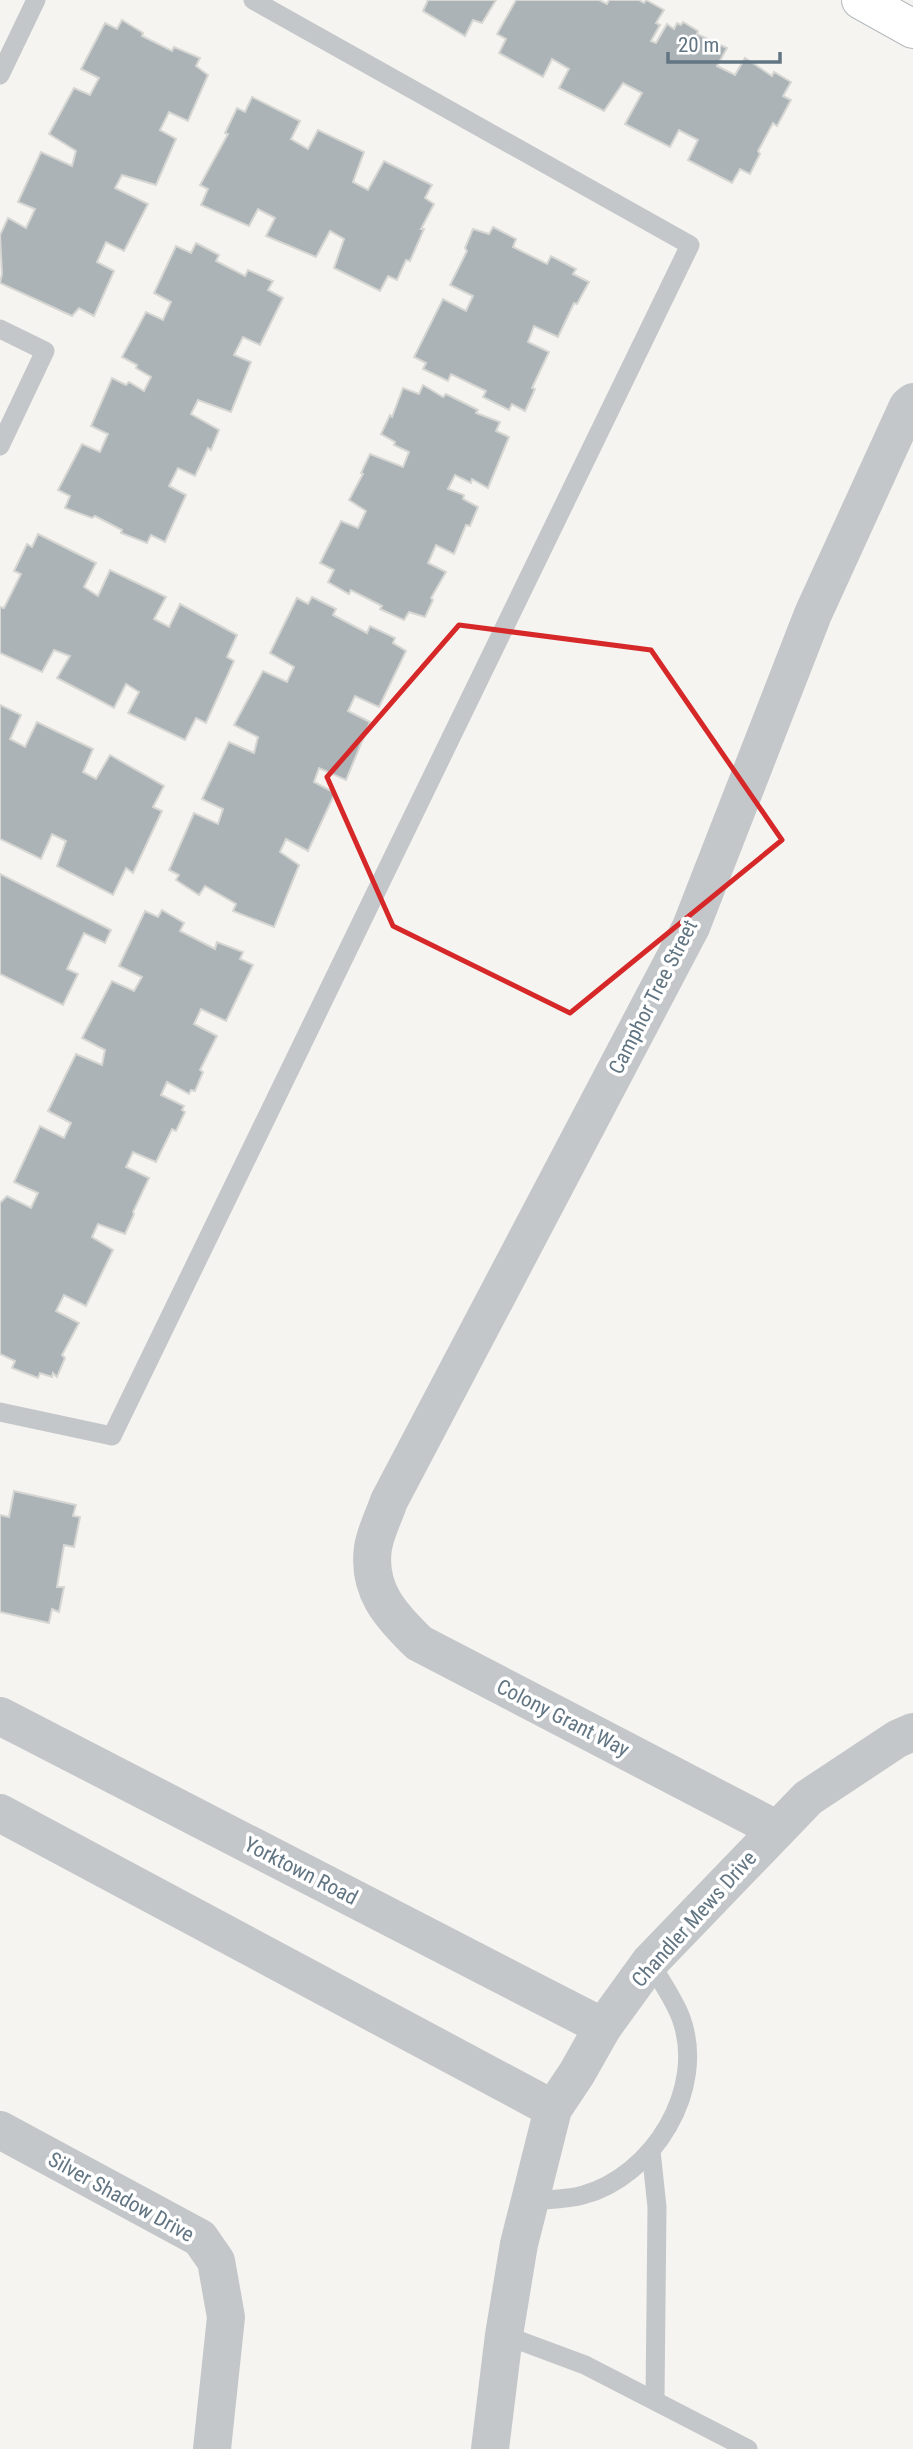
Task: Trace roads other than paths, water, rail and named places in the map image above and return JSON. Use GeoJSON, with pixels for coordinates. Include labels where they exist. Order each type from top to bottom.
{"type":"FeatureCollection","features":[{"type":"Feature","properties":{"kind":"street"},"geometry":{"type":"LineString","coordinates":[[861,0],[913,29]]}},
{"type":"Feature","properties":{"kind":"street","name":"Camphor Tree Street"},"geometry":{"type":"LineString","coordinates":[[374,1581],[373,1548],[389,1501],[691,927],[813,614],[908,406],[913,402]]}},
{"type":"Feature","properties":{"kind":"street","name":"Colony Grant Way"},"geometry":{"type":"LineString","coordinates":[[374,1581],[391,1616],[419,1643],[776,1829]]}},
{"type":"Feature","properties":{"kind":"street","name":"Yorktown Road"},"geometry":{"type":"LineString","coordinates":[[0,1716],[603,2026]]}},
{"type":"Feature","properties":{"kind":"street","name":"Chandler Mews Drive"},"geometry":{"type":"LineString","coordinates":[[490,2449],[504,2335],[519,2244],[553,2109],[603,2026],[650,1962],[776,1829],[808,1798],[897,1739],[913,1732]]}},
{"type":"Feature","properties":{"kind":"street"},"geometry":{"type":"LineString","coordinates":[[0,1813],[553,2109]]}},
{"type":"Feature","properties":{"kind":"street","name":"Silver Shadow Drive"},"geometry":{"type":"LineString","coordinates":[[0,2130],[200,2238],[216,2262],[226,2317],[212,2449]]}},
{"type":"Feature","properties":{"kind":"lane"},"geometry":{"type":"LineString","coordinates":[[0,75],[36,0]]}},
{"type":"Feature","properties":{"kind":"lane"},"geometry":{"type":"LineString","coordinates":[[0,1412],[112,1436],[690,245],[253,0]]}},
{"type":"Feature","properties":{"kind":"lane"},"geometry":{"type":"LineString","coordinates":[[0,329],[45,351],[0,446]]}},
{"type":"Feature","properties":{"kind":"lane"},"geometry":{"type":"LineString","coordinates":[[530,2201],[583,2195],[620,2179],[651,2151],[678,2108],[687,2069],[688,2047],[681,2017],[650,1962]]}},
{"type":"Feature","properties":{"kind":"lane"},"geometry":{"type":"LineString","coordinates":[[651,2151],[657,2207],[655,2400]]}},
{"type":"Feature","properties":{"kind":"lane"},"geometry":{"type":"LineString","coordinates":[[504,2335],[585,2365],[748,2449]]}}]}
